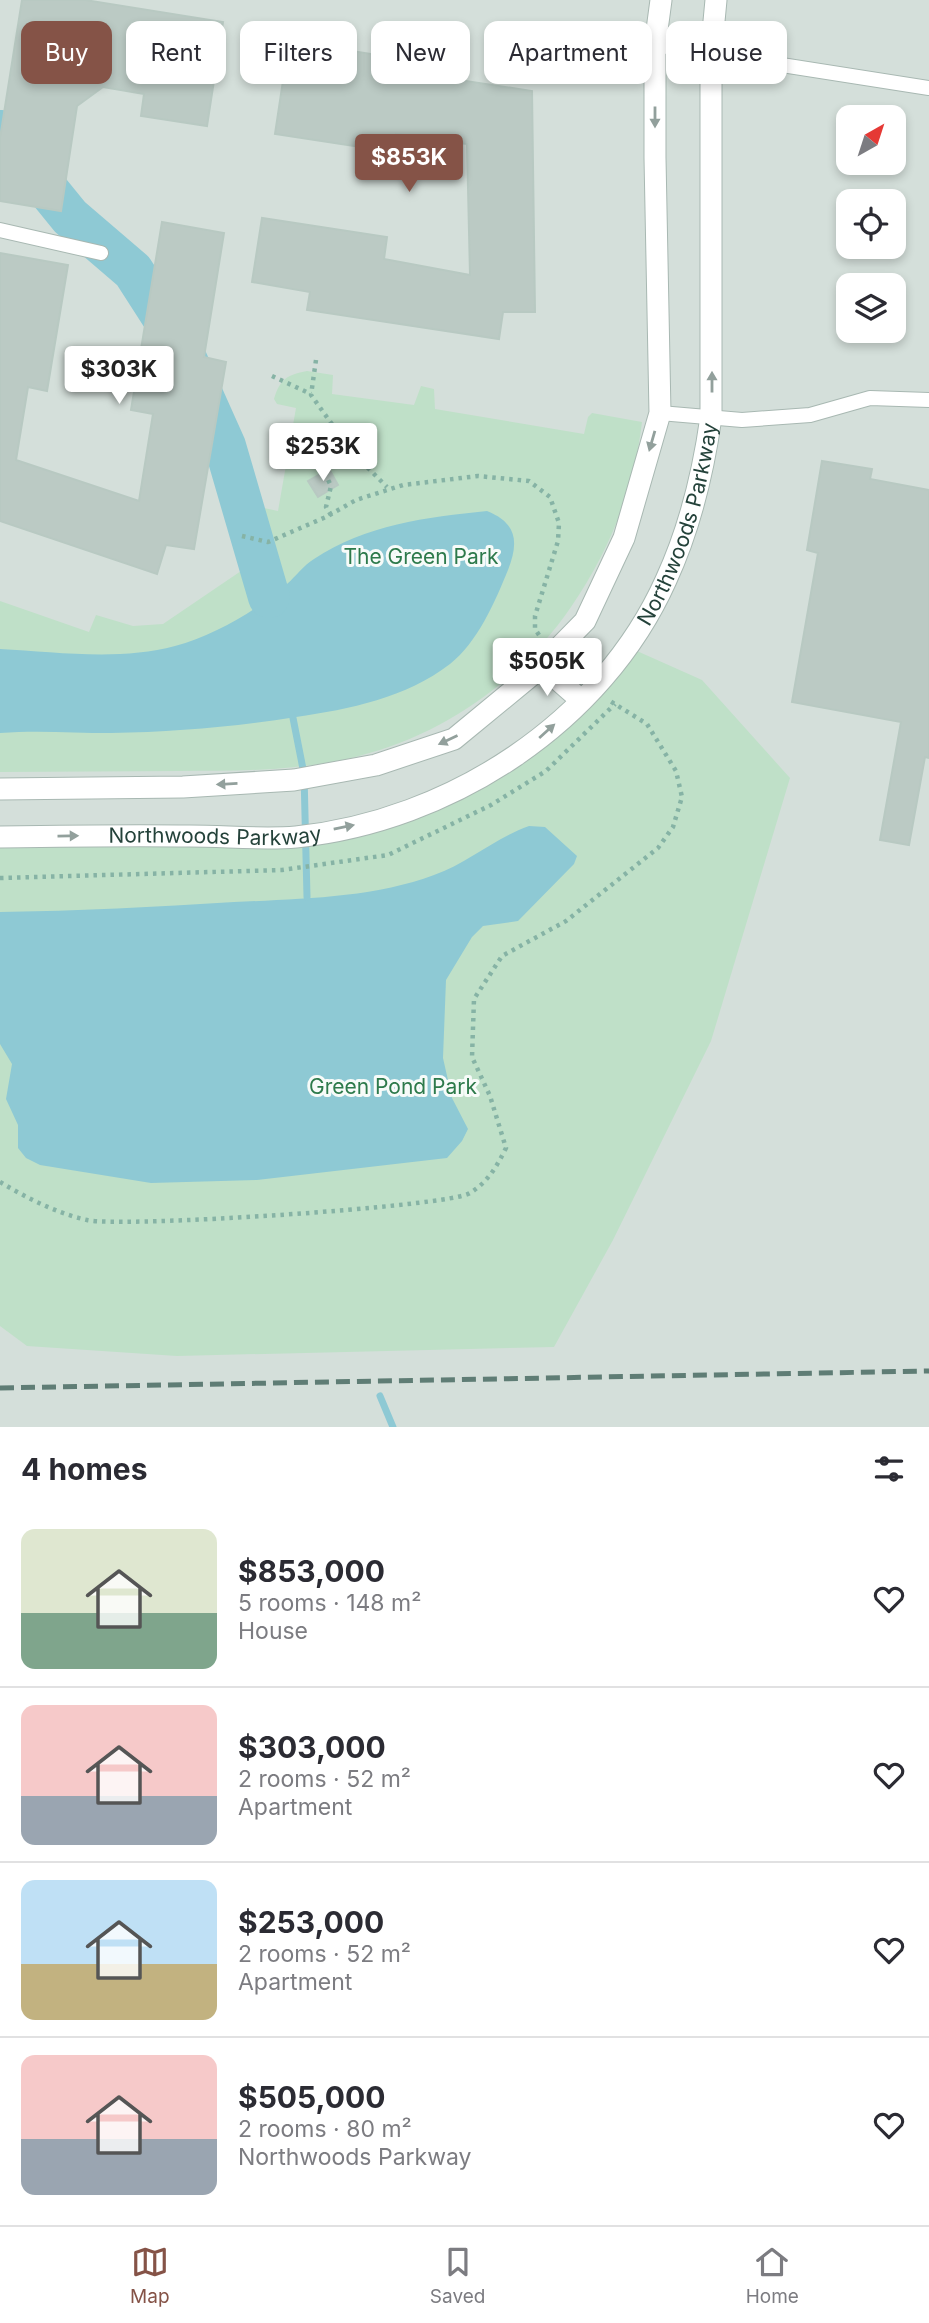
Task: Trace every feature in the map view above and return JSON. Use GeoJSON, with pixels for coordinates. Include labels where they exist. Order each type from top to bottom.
{"type":"FeatureCollection","features":[{"type":"Feature","properties":{"kind":"street","name":"Northwoods Parkway"},"geometry":{"type":"LineString","coordinates":[[0,789],[183,787],[294,780],[376,765],[454,739],[541,665],[585,621],[619,550],[660,414],[655,45],[661,0]]}},
{"type":"Feature","properties":{"kind":"street","name":"Northwoods Parkway"},"geometry":{"type":"LineString","coordinates":[[714,21],[716,0]]}},
{"type":"Feature","properties":{"kind":"street","name":"Northwoods Parkway"},"geometry":{"type":"LineString","coordinates":[[0,837],[296,837],[390,818],[455,792],[524,751],[581,700],[628,647],[666,582],[703,475],[711,418],[711,84]]}},
{"type":"Feature","properties":{"kind":"street"},"geometry":{"type":"LineString","coordinates":[[541,665],[581,700]]}},
{"type":"Feature","properties":{"kind":"lane"},"geometry":{"type":"LineString","coordinates":[[655,45],[666,47]]}},
{"type":"Feature","properties":{"kind":"lane"},"geometry":{"type":"LineString","coordinates":[[787,65],[929,88]]}},
{"type":"Feature","properties":{"kind":"lane"},"geometry":{"type":"LineString","coordinates":[[0,230],[101,253]]}},
{"type":"Feature","properties":{"kind":"lane"},"geometry":{"type":"LineString","coordinates":[[660,414],[743,420],[810,415],[870,398],[929,400]]}},
{"type":"Feature","properties":{"kind":"path"},"geometry":{"type":"LineString","coordinates":[[312,395],[316,360]]}},
{"type":"Feature","properties":{"kind":"path"},"geometry":{"type":"LineString","coordinates":[[272,376],[312,395],[336,431],[388,488]]}},
{"type":"Feature","properties":{"kind":"path"},"geometry":{"type":"LineString","coordinates":[[331,515],[326,507],[331,486],[320,457],[326,442],[336,431]]}},
{"type":"Feature","properties":{"kind":"path"},"geometry":{"type":"LineString","coordinates":[[242,536],[268,542],[331,515],[356,500],[388,488],[478,476],[511,478],[541,488],[550,497],[559,523],[558,541],[535,616],[535,629],[544,641]]}},
{"type":"Feature","properties":{"kind":"path"},"geometry":{"type":"LineString","coordinates":[[0,1182],[33,1202],[90,1221],[193,1220],[345,1209],[468,1195],[493,1173],[506,1148],[490,1096],[471,1057],[474,999],[502,956],[533,941],[587,905],[658,848],[673,827],[682,797],[676,771],[647,724],[615,704]]}},
{"type":"Feature","properties":{"kind":"shaded area"},"geometry":{"type":"Polygon","coordinates":[[[0,0],[929,0],[929,1427],[0,1427],[0,0]]]}},
{"type":"Feature","properties":{"kind":"green space","name":"The Green Park"},"geometry":{"type":"Polygon","coordinates":[[[307,371],[333,375],[332,394],[414,405],[421,386],[434,389],[435,409],[584,434],[588,417],[592,413],[642,422],[633,472],[618,519],[597,564],[571,607],[529,658],[478,701],[421,734],[359,756],[315,765],[247,770],[0,772],[0,601],[89,632],[96,615],[133,626],[163,624],[241,571],[251,553],[259,511],[264,508],[278,511],[296,408],[277,404],[274,399],[285,379],[307,371]]]}},
{"type":"Feature","properties":{"kind":"green space","name":"Green Pond Park"},"geometry":{"type":"Polygon","coordinates":[[[628,647],[702,680],[790,778],[711,1041],[613,1240],[554,1347],[177,1356],[27,1346],[0,1326],[0,837],[296,837],[390,818],[524,751],[628,647]]]}},
{"type":"Feature","properties":{"kind":"water"},"geometry":{"type":"Polygon","coordinates":[[[487,511],[504,521],[513,534],[514,551],[508,570],[491,608],[469,645],[450,664],[415,686],[357,706],[250,724],[111,733],[0,733],[0,649],[110,654],[154,651],[175,646],[220,629],[248,613],[287,584],[310,561],[354,538],[397,524],[487,511]]]}},
{"type":"Feature","properties":{"kind":"water"},"geometry":{"type":"Polygon","coordinates":[[[529,826],[545,827],[577,856],[574,864],[518,921],[483,926],[472,937],[446,980],[443,1058],[452,1098],[468,1129],[462,1141],[447,1158],[257,1180],[151,1183],[40,1165],[26,1158],[18,1148],[18,1125],[6,1099],[12,1064],[0,1044],[0,912],[146,907],[361,893],[411,883],[434,875],[529,826]]]}},
{"type":"Feature","properties":{"kind":"building"},"geometry":{"type":"Polygon","coordinates":[[[22,0],[85,0],[217,21],[126,21],[126,84],[213,84],[207,126],[141,116],[144,94],[103,87],[77,106],[61,211],[0,201],[0,138],[22,0]]]}},
{"type":"Feature","properties":{"kind":"building"},"geometry":{"type":"Polygon","coordinates":[[[357,52],[371,54],[371,84],[470,84],[470,82],[532,91],[535,312],[503,312],[499,339],[307,310],[310,292],[252,282],[262,218],[387,237],[384,259],[470,275],[467,144],[396,134],[394,152],[275,134],[283,84],[357,84],[357,52]]]}},
{"type":"Feature","properties":{"kind":"building"},"geometry":{"type":"Polygon","coordinates":[[[162,222],[224,233],[204,357],[226,362],[194,549],[166,545],[157,574],[0,521],[0,253],[68,265],[47,391],[28,387],[16,460],[139,501],[153,414],[131,410],[162,222]]]}},
{"type":"Feature","properties":{"kind":"building"},"geometry":{"type":"Polygon","coordinates":[[[822,461],[872,469],[870,479],[929,490],[929,758],[925,757],[909,845],[880,840],[901,722],[792,702],[818,553],[807,550],[822,461]]]}},
{"type":"Feature","properties":{"kind":"building"},"geometry":{"type":"Polygon","coordinates":[[[329,469],[338,485],[318,497],[308,481],[329,469]]]}},
{"type":"Feature","properties":{"kind":"waterway"},"geometry":{"type":"LineString","coordinates":[[0,131],[70,217],[133,271],[178,341],[225,446],[269,597]]}},
{"type":"Feature","properties":{"kind":"waterway"},"geometry":{"type":"LineString","coordinates":[[293,718],[304,774],[307,897]]}},
{"type":"Feature","properties":{"kind":"waterway"},"geometry":{"type":"LineString","coordinates":[[380,1396],[393,1427]]}},
{"type":"Feature","properties":{"kind":"railway"},"geometry":{"type":"LineString","coordinates":[[0,1388],[929,1371]]}}]}
